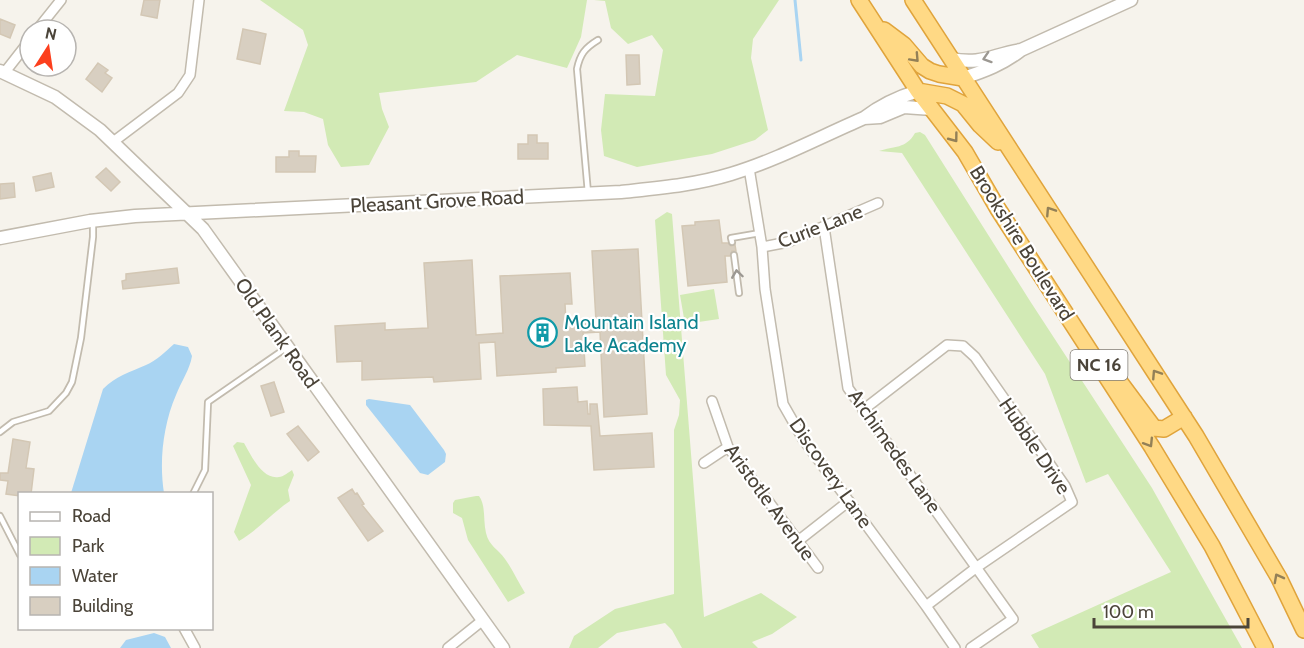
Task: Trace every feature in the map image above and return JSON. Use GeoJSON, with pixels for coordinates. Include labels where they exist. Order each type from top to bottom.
{"type":"FeatureCollection","features":[{"type":"Feature","properties":{"kind":"highway","name":"Brookshire Boulevard"},"geometry":{"type":"LineString","coordinates":[[859,0],[918,91],[965,152],[998,209],[1152,447],[1212,546],[1265,648]]}},
{"type":"Feature","properties":{"kind":"highway","name":"Brookshire Boulevard"},"geometry":{"type":"LineString","coordinates":[[913,0],[1184,417],[1255,536],[1304,630]]}},
{"type":"Feature","properties":{"kind":"highway"},"geometry":{"type":"LineString","coordinates":[[874,22],[903,45],[922,66],[939,74],[963,78]]}},
{"type":"Feature","properties":{"kind":"highway"},"geometry":{"type":"LineString","coordinates":[[918,91],[947,96],[963,104],[980,125],[1014,156]]}},
{"type":"Feature","properties":{"kind":"highway"},"geometry":{"type":"LineString","coordinates":[[1055,297],[1067,302],[1108,365],[1154,428],[1164,429],[1184,417]]}},
{"type":"Feature","properties":{"kind":"street"},"geometry":{"type":"LineString","coordinates":[[47,18],[61,0]]}},
{"type":"Feature","properties":{"kind":"street"},"geometry":{"type":"LineString","coordinates":[[113,142],[178,93],[186,84],[190,75],[199,0]]}},
{"type":"Feature","properties":{"kind":"street"},"geometry":{"type":"LineString","coordinates":[[963,78],[998,65],[1021,50],[1131,0]]}},
{"type":"Feature","properties":{"kind":"street"},"geometry":{"type":"LineString","coordinates":[[951,59],[975,62],[1021,50]]}},
{"type":"Feature","properties":{"kind":"street"},"geometry":{"type":"LineString","coordinates":[[3,72],[18,54]]}},
{"type":"Feature","properties":{"kind":"street","name":"Old Plank Road"},"geometry":{"type":"LineString","coordinates":[[3,72],[55,97],[113,142],[203,229],[503,648]]}},
{"type":"Feature","properties":{"kind":"street","name":"Pleasant Grove Road"},"geometry":{"type":"LineString","coordinates":[[0,238],[93,220],[188,213],[588,193],[662,188],[700,182],[749,168],[864,118],[876,108],[918,91]]}},
{"type":"Feature","properties":{"kind":"street","name":"Pleasant Grove Road"},"geometry":{"type":"LineString","coordinates":[[864,118],[880,117],[909,106],[932,109]]}},
{"type":"Feature","properties":{"kind":"street","name":"Discovery Lane"},"geometry":{"type":"LineString","coordinates":[[749,168],[783,404],[804,439],[955,648]]}},
{"type":"Feature","properties":{"kind":"street","name":"Curie Lane"},"geometry":{"type":"LineString","coordinates":[[762,247],[788,242],[878,203]]}},
{"type":"Feature","properties":{"kind":"street","name":"Archimedes Lane"},"geometry":{"type":"LineString","coordinates":[[824,227],[848,388],[1013,619],[971,648]]}},
{"type":"Feature","properties":{"kind":"street","name":"Hubble Drive"},"geometry":{"type":"LineString","coordinates":[[863,410],[947,345],[963,346],[975,357],[1065,486],[1072,502],[926,606]]}},
{"type":"Feature","properties":{"kind":"street","name":"Aristotle Avenue"},"geometry":{"type":"LineString","coordinates":[[712,401],[728,447],[818,568]]}},
{"type":"Feature","properties":{"kind":"street"},"geometry":{"type":"LineString","coordinates":[[704,463],[728,447]]}},
{"type":"Feature","properties":{"kind":"street"},"geometry":{"type":"LineString","coordinates":[[798,541],[849,501]]}},
{"type":"Feature","properties":{"kind":"street"},"geometry":{"type":"LineString","coordinates":[[448,648],[483,620]]}},
{"type":"Feature","properties":{"kind":"street"},"geometry":{"type":"LineString","coordinates":[[185,630],[195,648]]}},
{"type":"Feature","properties":{"kind":"lane"},"geometry":{"type":"LineString","coordinates":[[588,193],[578,69],[580,57],[586,47],[598,40]]}},
{"type":"Feature","properties":{"kind":"lane"},"geometry":{"type":"LineString","coordinates":[[0,432],[13,422],[49,411],[66,393],[72,382],[81,338],[93,220]]}},
{"type":"Feature","properties":{"kind":"lane"},"geometry":{"type":"LineString","coordinates":[[732,243],[732,238],[760,233]]}},
{"type":"Feature","properties":{"kind":"lane"},"geometry":{"type":"LineString","coordinates":[[734,255],[740,293]]}},
{"type":"Feature","properties":{"kind":"lane"},"geometry":{"type":"LineString","coordinates":[[194,492],[205,470],[208,402],[287,347]]}},
{"type":"Feature","properties":{"kind":"lane"},"geometry":{"type":"LineString","coordinates":[[0,516],[18,551]]}},
{"type":"Feature","properties":{"kind":"green space"},"geometry":{"type":"Polygon","coordinates":[[[260,0],[587,0],[581,37],[567,68],[517,55],[476,82],[379,93],[389,127],[369,165],[341,167],[328,145],[323,119],[304,112],[284,111],[308,45],[303,30],[260,0]]]}},
{"type":"Feature","properties":{"kind":"green space"},"geometry":{"type":"Polygon","coordinates":[[[594,0],[779,0],[753,39],[751,58],[768,130],[755,140],[712,154],[637,167],[604,156],[601,130],[605,94],[655,96],[663,50],[652,35],[628,44],[611,28],[605,1],[594,0]]]}},
{"type":"Feature","properties":{"kind":"green space"},"geometry":{"type":"Polygon","coordinates":[[[920,132],[925,135],[1152,488],[1242,648],[1039,648],[1031,635],[1171,572],[1108,474],[1086,483],[1045,374],[902,153],[879,151],[904,144],[915,133],[920,132]]]}},
{"type":"Feature","properties":{"kind":"green space"},"geometry":{"type":"Polygon","coordinates":[[[667,212],[672,214],[704,617],[761,593],[797,617],[772,634],[752,642],[758,648],[682,648],[672,630],[665,623],[617,633],[598,648],[569,648],[574,636],[615,609],[674,594],[674,430],[679,415],[680,400],[666,375],[655,220],[667,212]]]}},
{"type":"Feature","properties":{"kind":"green space"},"geometry":{"type":"Polygon","coordinates":[[[714,289],[719,319],[685,324],[680,295],[714,289]]]}},
{"type":"Feature","properties":{"kind":"green space"},"geometry":{"type":"Polygon","coordinates":[[[237,442],[244,443],[258,466],[267,475],[281,477],[292,470],[294,475],[288,490],[290,501],[239,541],[234,532],[251,485],[233,446],[237,442]]]}},
{"type":"Feature","properties":{"kind":"green space"},"geometry":{"type":"Polygon","coordinates":[[[479,496],[483,504],[485,528],[489,541],[511,567],[525,593],[508,602],[468,540],[462,518],[453,513],[455,500],[479,496]]]}},
{"type":"Feature","properties":{"kind":"water"},"geometry":{"type":"Polygon","coordinates":[[[174,344],[188,347],[192,356],[165,431],[162,456],[164,492],[71,492],[103,389],[118,378],[161,356],[174,344]]]}},
{"type":"Feature","properties":{"kind":"water"},"geometry":{"type":"Polygon","coordinates":[[[366,400],[410,405],[444,450],[445,462],[428,475],[420,473],[366,405],[366,400]]]}},
{"type":"Feature","properties":{"kind":"water"},"geometry":{"type":"Polygon","coordinates":[[[154,633],[165,637],[171,648],[120,648],[126,640],[154,633]]]}},
{"type":"Feature","properties":{"kind":"building"},"geometry":{"type":"Polygon","coordinates":[[[144,0],[160,0],[157,18],[141,15],[144,0]]]}},
{"type":"Feature","properties":{"kind":"building"},"geometry":{"type":"Polygon","coordinates":[[[0,19],[15,25],[10,38],[0,34],[0,19]]]}},
{"type":"Feature","properties":{"kind":"building"},"geometry":{"type":"Polygon","coordinates":[[[243,29],[266,34],[260,64],[237,59],[243,29]]]}},
{"type":"Feature","properties":{"kind":"building"},"geometry":{"type":"Polygon","coordinates":[[[626,55],[639,55],[640,84],[627,85],[626,55]]]}},
{"type":"Feature","properties":{"kind":"building"},"geometry":{"type":"Polygon","coordinates":[[[98,63],[108,70],[105,73],[112,78],[102,92],[86,79],[98,63]]]}},
{"type":"Feature","properties":{"kind":"building"},"geometry":{"type":"Polygon","coordinates":[[[528,135],[537,135],[537,143],[548,143],[548,159],[518,159],[518,144],[528,144],[528,135]]]}},
{"type":"Feature","properties":{"kind":"building"},"geometry":{"type":"Polygon","coordinates":[[[289,151],[299,151],[299,156],[316,156],[315,172],[276,172],[276,157],[289,157],[289,151]]]}},
{"type":"Feature","properties":{"kind":"building"},"geometry":{"type":"Polygon","coordinates":[[[106,168],[120,182],[111,191],[96,177],[106,168]]]}},
{"type":"Feature","properties":{"kind":"building"},"geometry":{"type":"Polygon","coordinates":[[[51,173],[54,187],[36,191],[33,177],[51,173]]]}},
{"type":"Feature","properties":{"kind":"building"},"geometry":{"type":"Polygon","coordinates":[[[14,183],[15,197],[0,199],[0,184],[14,183]]]}},
{"type":"Feature","properties":{"kind":"building"},"geometry":{"type":"Polygon","coordinates":[[[719,220],[722,243],[735,245],[736,251],[732,251],[730,256],[725,256],[727,282],[688,286],[682,226],[695,225],[695,222],[719,220]]]}},
{"type":"Feature","properties":{"kind":"building","name":"Mountain Island Lake Academy"},"geometry":{"type":"Polygon","coordinates":[[[638,249],[647,414],[604,417],[600,332],[583,333],[585,366],[556,368],[556,372],[497,376],[495,342],[479,343],[481,379],[434,382],[433,377],[362,380],[362,361],[337,362],[335,326],[385,323],[385,330],[428,328],[424,263],[472,260],[476,335],[503,333],[500,276],[570,273],[572,304],[565,304],[566,323],[596,321],[592,251],[638,249]]]}},
{"type":"Feature","properties":{"kind":"building"},"geometry":{"type":"Polygon","coordinates":[[[177,268],[179,283],[123,289],[122,281],[126,280],[126,274],[177,268]]]}},
{"type":"Feature","properties":{"kind":"building"},"geometry":{"type":"Polygon","coordinates":[[[274,382],[284,412],[271,416],[261,386],[274,382]]]}},
{"type":"Feature","properties":{"kind":"building"},"geometry":{"type":"Polygon","coordinates":[[[577,387],[578,402],[587,401],[588,414],[590,414],[590,404],[597,404],[600,436],[652,433],[654,467],[594,470],[591,426],[544,425],[543,389],[577,387]]]}},
{"type":"Feature","properties":{"kind":"building"},"geometry":{"type":"Polygon","coordinates":[[[298,426],[319,452],[308,461],[287,434],[298,426]]]}},
{"type":"Feature","properties":{"kind":"building"},"geometry":{"type":"Polygon","coordinates":[[[13,439],[30,442],[26,468],[34,469],[31,492],[18,492],[18,496],[6,494],[8,481],[0,480],[0,473],[8,473],[13,439]]]}},
{"type":"Feature","properties":{"kind":"building"},"geometry":{"type":"Polygon","coordinates":[[[352,489],[383,531],[368,541],[338,498],[352,489]]]}},
{"type":"Feature","properties":{"kind":"waterway"},"geometry":{"type":"LineString","coordinates":[[795,0],[801,60]]}},
{"type":"Feature","properties":{"kind":"place","name":"Mountain Island Lake Academy"},"geometry":{"type":"Point","coordinates":[543,333]}}]}
